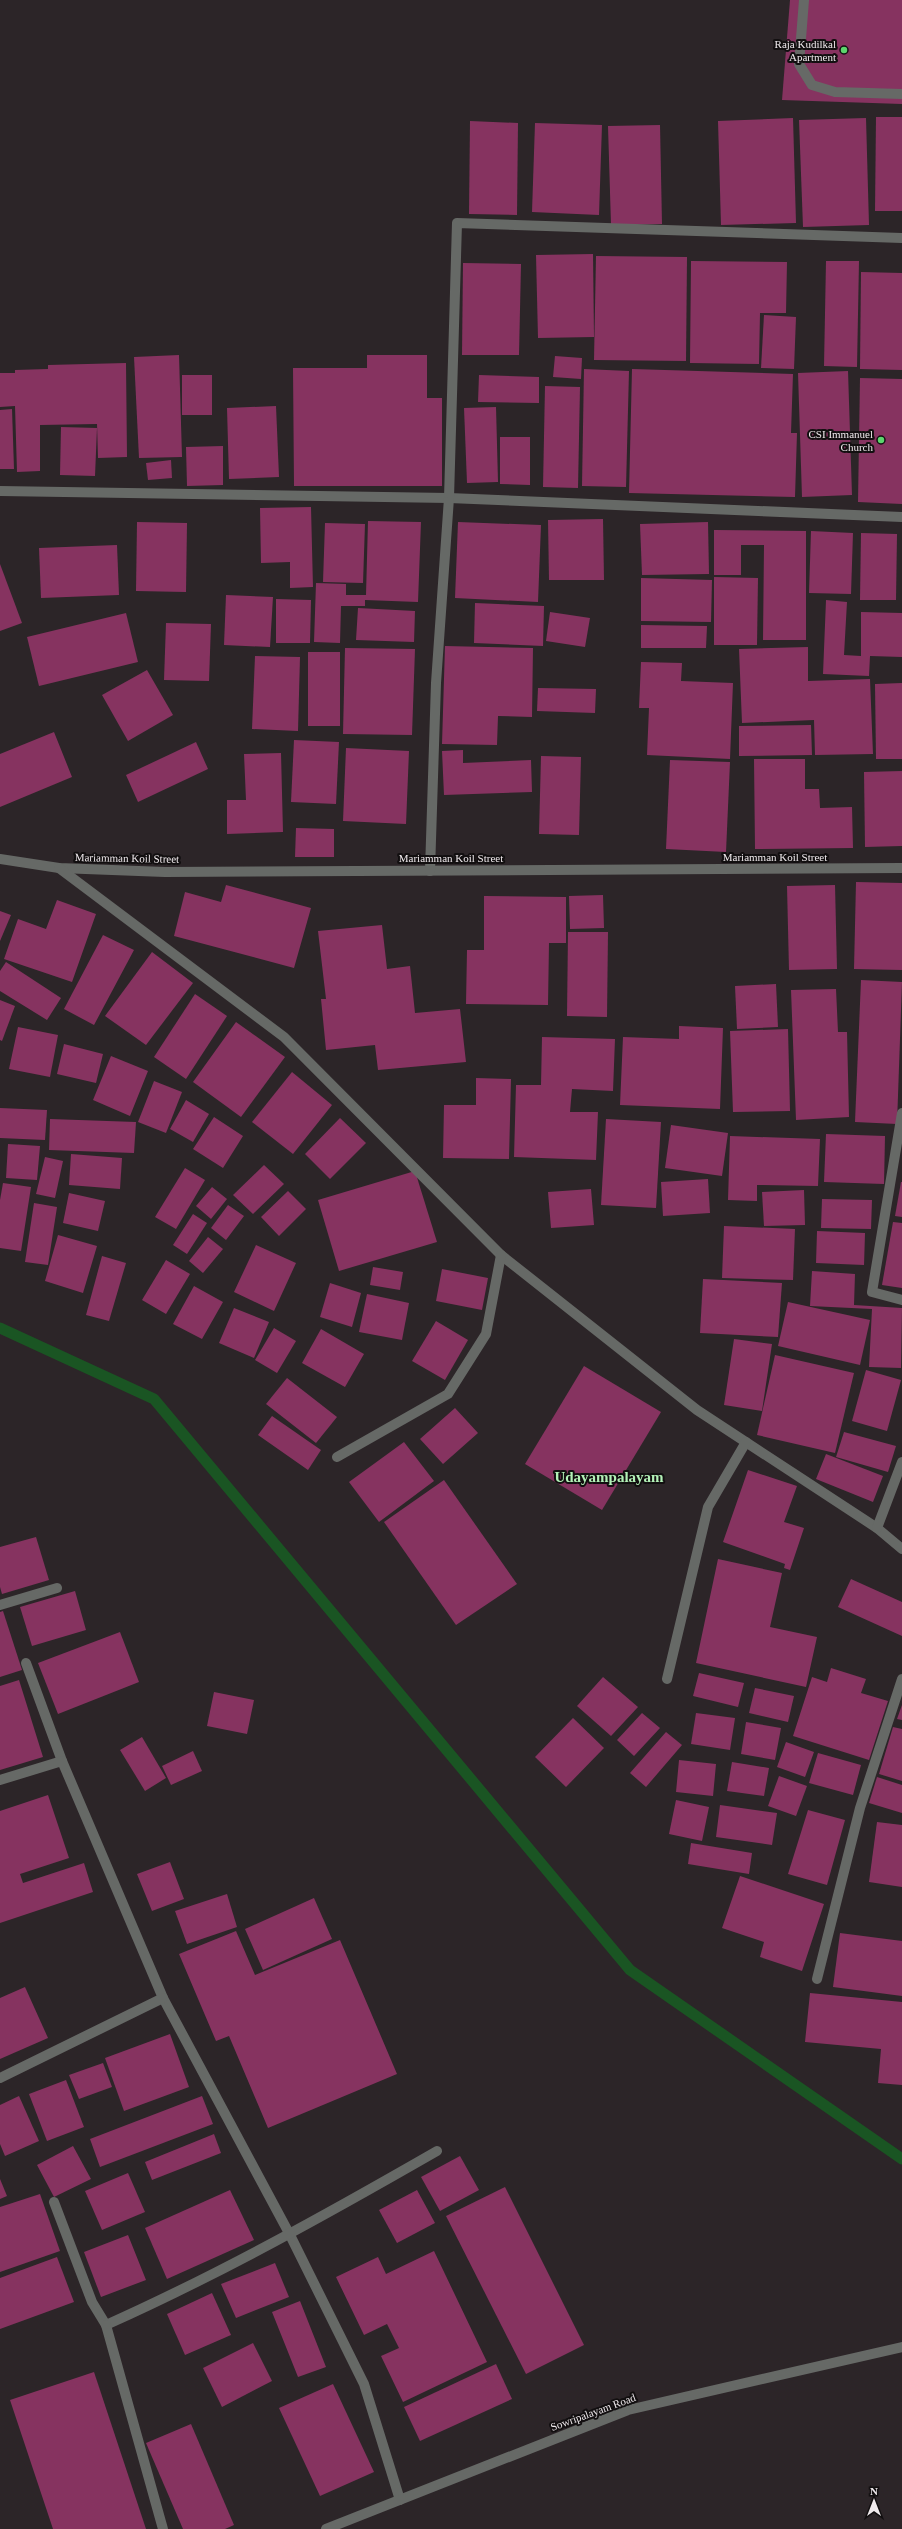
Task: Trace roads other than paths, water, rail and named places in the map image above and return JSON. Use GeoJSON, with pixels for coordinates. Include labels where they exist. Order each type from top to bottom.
{"type":"FeatureCollection","features":[{"type":"Feature","properties":{"kind":"street"},"geometry":{"type":"LineString","coordinates":[[804,0],[799,64],[812,85],[835,92],[902,94]]}},
{"type":"Feature","properties":{"kind":"street"},"geometry":{"type":"LineString","coordinates":[[430,871],[436,683],[450,498],[457,223],[902,238]]}},
{"type":"Feature","properties":{"kind":"street"},"geometry":{"type":"LineString","coordinates":[[0,491],[450,498],[902,517]]}},
{"type":"Feature","properties":{"kind":"street","name":"Mariamman Koil Street"},"geometry":{"type":"LineString","coordinates":[[0,859],[59,868],[165,872],[303,869],[430,871],[902,868]]}},
{"type":"Feature","properties":{"kind":"street"},"geometry":{"type":"LineString","coordinates":[[59,868],[284,1037],[501,1255],[697,1410],[877,1528],[902,1549]]}},
{"type":"Feature","properties":{"kind":"street"},"geometry":{"type":"LineString","coordinates":[[902,1113],[872,1292],[902,1300]]}},
{"type":"Feature","properties":{"kind":"street"},"geometry":{"type":"LineString","coordinates":[[338,1457],[448,1394],[486,1334],[501,1255]]}},
{"type":"Feature","properties":{"kind":"street"},"geometry":{"type":"LineString","coordinates":[[667,1679],[708,1507],[746,1442]]}},
{"type":"Feature","properties":{"kind":"street"},"geometry":{"type":"LineString","coordinates":[[877,1528],[902,1462]]}},
{"type":"Feature","properties":{"kind":"street"},"geometry":{"type":"LineString","coordinates":[[0,1605],[57,1588]]}},
{"type":"Feature","properties":{"kind":"street"},"geometry":{"type":"LineString","coordinates":[[26,1664],[62,1761],[163,1998],[290,2235],[364,2384],[400,2500]]}},
{"type":"Feature","properties":{"kind":"street"},"geometry":{"type":"LineString","coordinates":[[817,1979],[860,1808],[902,1679]]}},
{"type":"Feature","properties":{"kind":"street"},"geometry":{"type":"LineString","coordinates":[[0,1780],[62,1761]]}},
{"type":"Feature","properties":{"kind":"street"},"geometry":{"type":"LineString","coordinates":[[0,2078],[163,1998]]}},
{"type":"Feature","properties":{"kind":"street"},"geometry":{"type":"LineString","coordinates":[[106,2325],[179,2292],[290,2235],[438,2151]]}},
{"type":"Feature","properties":{"kind":"street"},"geometry":{"type":"LineString","coordinates":[[54,2202],[92,2302],[106,2325],[163,2529]]}},
{"type":"Feature","properties":{"kind":"street","name":"Sowripalayam Road"},"geometry":{"type":"LineString","coordinates":[[326,2529],[628,2410],[902,2347]]}},
{"type":"Feature","properties":{"kind":"waterway"},"geometry":{"type":"LineString","coordinates":[[0,1328],[154,1399],[630,1970],[902,2159]]}},
{"type":"Feature","properties":{"kind":"place","name":"Raja Kudilkal Apartment"},"geometry":{"type":"Point","coordinates":[844,50]}},
{"type":"Feature","properties":{"kind":"place","name":"CSI Immanuel Church"},"geometry":{"type":"Point","coordinates":[881,440]}},
{"type":"Feature","properties":{"kind":"district","name":"Udayampalayam"},"geometry":{"type":"Point","coordinates":[609,1477]}}]}
